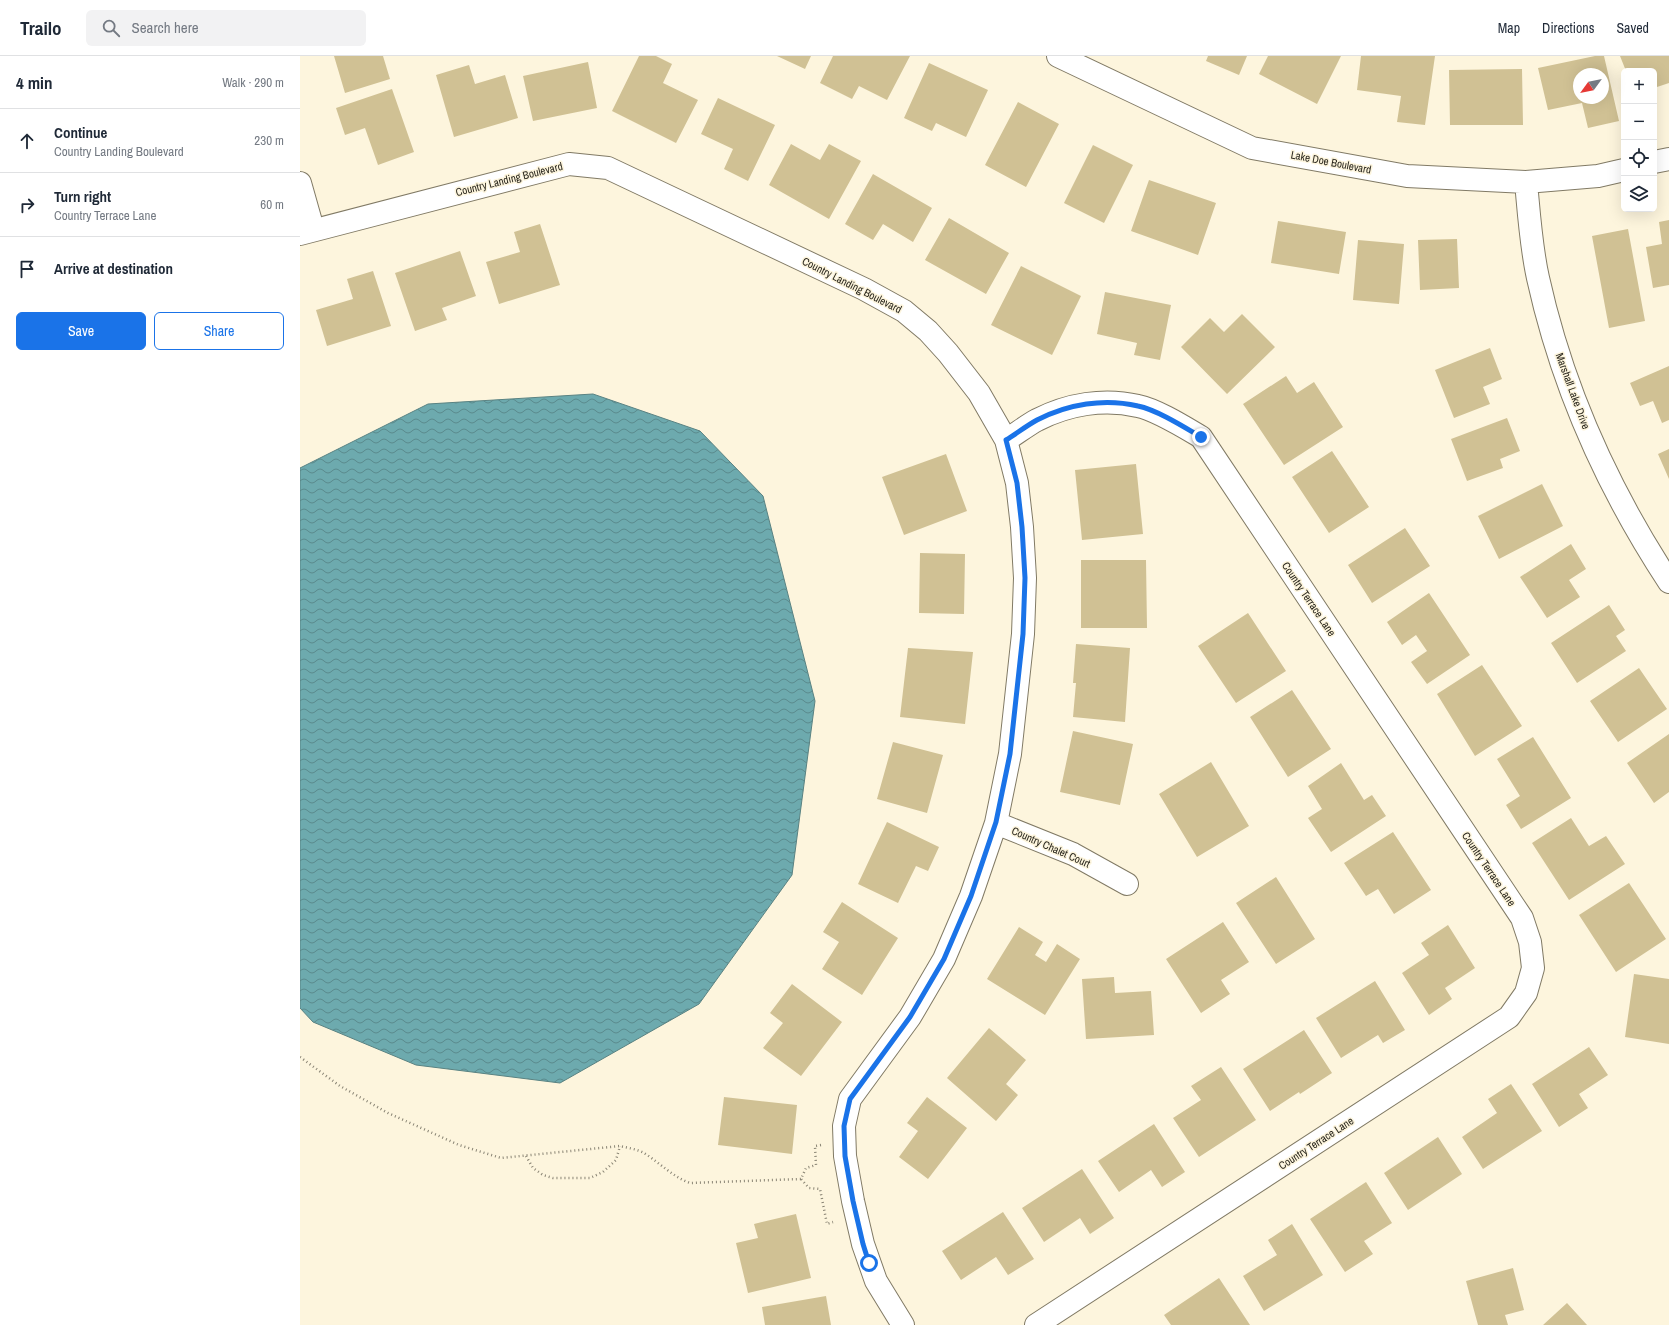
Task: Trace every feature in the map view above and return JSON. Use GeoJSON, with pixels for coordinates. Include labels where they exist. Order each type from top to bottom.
{"type":"FeatureCollection","features":[{"type":"Feature","properties":{"kind":"street","name":"Lake Doe Boulevard"},"geometry":{"type":"LineString","coordinates":[[1058,56],[1252,148],[1407,176],[1526,182],[1598,176],[1621,171]]}},
{"type":"Feature","properties":{"kind":"street"},"geometry":{"type":"LineString","coordinates":[[1657,161],[1669,159]]}},
{"type":"Feature","properties":{"kind":"street","name":"Country Landing Boulevard"},"geometry":{"type":"LineString","coordinates":[[306,232],[569,164],[608,168],[864,289],[904,311],[928,331],[948,353],[979,393],[1006,440],[1017,483],[1022,527],[1025,578],[1023,634],[1010,754],[996,822],[971,896],[944,959],[910,1017],[850,1099],[844,1126],[845,1156],[863,1244],[876,1281],[903,1325]]}},
{"type":"Feature","properties":{"kind":"street","name":"Marshall Lake Drive"},"geometry":{"type":"LineString","coordinates":[[1526,182],[1532,240],[1538,277],[1550,326],[1570,388],[1593,445],[1624,509],[1669,582]]}},
{"type":"Feature","properties":{"kind":"street"},"geometry":{"type":"LineString","coordinates":[[300,183],[306,232]]}},
{"type":"Feature","properties":{"kind":"street","name":"Country Terrace Lane"},"geometry":{"type":"LineString","coordinates":[[1006,440],[1037,420],[1070,406],[1107,402],[1139,406],[1173,421],[1201,437],[1522,918],[1530,942],[1533,968],[1526,993],[1509,1017],[1036,1325]]}},
{"type":"Feature","properties":{"kind":"street","name":"Country Chalet Court"},"geometry":{"type":"LineString","coordinates":[[996,822],[1073,854],[1127,884]]}},
{"type":"Feature","properties":{"kind":"path"},"geometry":{"type":"LineString","coordinates":[[300,1057],[350,1092],[388,1113],[453,1142],[501,1158],[620,1146],[638,1150],[676,1176],[690,1183],[801,1179]]}},
{"type":"Feature","properties":{"kind":"path"},"geometry":{"type":"LineString","coordinates":[[801,1179],[806,1168],[816,1165],[815,1146],[845,1142]]}},
{"type":"Feature","properties":{"kind":"path"},"geometry":{"type":"LineString","coordinates":[[526,1156],[533,1168],[543,1175],[553,1178],[590,1178],[603,1172],[616,1160],[620,1146]]}},
{"type":"Feature","properties":{"kind":"path"},"geometry":{"type":"LineString","coordinates":[[801,1179],[809,1188],[820,1189],[827,1224],[857,1217]]}},
{"type":"Feature","properties":{"kind":"water"},"geometry":{"type":"Polygon","coordinates":[[[593,394],[700,431],[763,496],[815,701],[792,875],[699,1004],[560,1083],[416,1065],[313,1022],[300,1008],[300,468],[428,404],[593,394]]]}},
{"type":"Feature","properties":{"kind":"building"},"geometry":{"type":"Polygon","coordinates":[[[334,56],[383,56],[390,79],[345,93],[334,56]]]}},
{"type":"Feature","properties":{"kind":"building"},"geometry":{"type":"Polygon","coordinates":[[[639,56],[656,56],[672,64],[663,83],[698,100],[676,143],[612,111],[639,56]]]}},
{"type":"Feature","properties":{"kind":"building"},"geometry":{"type":"Polygon","coordinates":[[[777,56],[811,56],[805,69],[777,56]]]}},
{"type":"Feature","properties":{"kind":"building"},"geometry":{"type":"Polygon","coordinates":[[[833,56],[910,56],[887,100],[859,86],[852,99],[820,83],[833,56]]]}},
{"type":"Feature","properties":{"kind":"building"},"geometry":{"type":"Polygon","coordinates":[[[1208,56],[1247,56],[1239,75],[1206,61],[1208,56]]]}},
{"type":"Feature","properties":{"kind":"building"},"geometry":{"type":"Polygon","coordinates":[[[1268,56],[1341,56],[1317,104],[1259,74],[1268,56]]]}},
{"type":"Feature","properties":{"kind":"building"},"geometry":{"type":"Polygon","coordinates":[[[1361,56],[1435,56],[1425,125],[1397,122],[1401,96],[1357,90],[1361,56]]]}},
{"type":"Feature","properties":{"kind":"building"},"geometry":{"type":"Polygon","coordinates":[[[1595,56],[1604,56],[1607,68],[1573,68],[1573,104],[1577,104],[1548,110],[1538,68],[1595,56]]]}},
{"type":"Feature","properties":{"kind":"building"},"geometry":{"type":"Polygon","coordinates":[[[1620,56],[1669,56],[1669,83],[1657,87],[1657,68],[1625,68],[1620,56]]]}},
{"type":"Feature","properties":{"kind":"building"},"geometry":{"type":"Polygon","coordinates":[[[588,62],[597,108],[533,121],[523,76],[588,62]]]}},
{"type":"Feature","properties":{"kind":"building"},"geometry":{"type":"Polygon","coordinates":[[[929,63],[988,90],[966,137],[936,123],[932,131],[904,118],[929,63]]]}},
{"type":"Feature","properties":{"kind":"building"},"geometry":{"type":"Polygon","coordinates":[[[469,65],[475,84],[505,75],[518,118],[454,137],[436,75],[469,65]]]}},
{"type":"Feature","properties":{"kind":"building"},"geometry":{"type":"Polygon","coordinates":[[[1522,69],[1523,125],[1450,125],[1449,70],[1522,69]]]}},
{"type":"Feature","properties":{"kind":"building"},"geometry":{"type":"Polygon","coordinates":[[[1609,78],[1619,121],[1588,128],[1582,104],[1609,104],[1609,78]]]}},
{"type":"Feature","properties":{"kind":"building"},"geometry":{"type":"Polygon","coordinates":[[[392,89],[414,152],[378,165],[365,128],[345,135],[336,108],[392,89]]]}},
{"type":"Feature","properties":{"kind":"building"},"geometry":{"type":"Polygon","coordinates":[[[718,98],[775,125],[748,181],[724,169],[733,149],[701,134],[718,98]]]}},
{"type":"Feature","properties":{"kind":"building"},"geometry":{"type":"Polygon","coordinates":[[[1018,102],[1059,124],[1026,187],[985,165],[1018,102]]]}},
{"type":"Feature","properties":{"kind":"building"},"geometry":{"type":"Polygon","coordinates":[[[791,144],[820,160],[829,144],[861,161],[829,219],[769,185],[791,144]]]}},
{"type":"Feature","properties":{"kind":"building"},"geometry":{"type":"Polygon","coordinates":[[[1093,145],[1133,165],[1104,223],[1064,203],[1093,145]]]}},
{"type":"Feature","properties":{"kind":"building"},"geometry":{"type":"Polygon","coordinates":[[[873,174],[932,208],[913,242],[883,224],[873,240],[845,224],[873,174]]]}},
{"type":"Feature","properties":{"kind":"building"},"geometry":{"type":"Polygon","coordinates":[[[1149,180],[1216,203],[1198,255],[1131,231],[1149,180]]]}},
{"type":"Feature","properties":{"kind":"building"},"geometry":{"type":"Polygon","coordinates":[[[949,218],[1009,253],[986,294],[925,260],[949,218]]]}},
{"type":"Feature","properties":{"kind":"building"},"geometry":{"type":"Polygon","coordinates":[[[1669,220],[1669,285],[1653,288],[1646,247],[1662,244],[1659,222],[1669,220]]]}},
{"type":"Feature","properties":{"kind":"building"},"geometry":{"type":"Polygon","coordinates":[[[1278,221],[1346,232],[1339,274],[1271,263],[1278,221]]]}},
{"type":"Feature","properties":{"kind":"building"},"geometry":{"type":"Polygon","coordinates":[[[540,224],[560,285],[499,304],[486,262],[520,252],[514,232],[540,224]]]}},
{"type":"Feature","properties":{"kind":"building"},"geometry":{"type":"Polygon","coordinates":[[[1628,229],[1645,321],[1609,328],[1592,236],[1628,229]]]}},
{"type":"Feature","properties":{"kind":"building"},"geometry":{"type":"Polygon","coordinates":[[[1457,239],[1459,288],[1420,290],[1418,240],[1457,239]]]}},
{"type":"Feature","properties":{"kind":"building"},"geometry":{"type":"Polygon","coordinates":[[[1358,240],[1404,244],[1399,304],[1353,300],[1358,240]]]}},
{"type":"Feature","properties":{"kind":"building"},"geometry":{"type":"Polygon","coordinates":[[[460,251],[476,296],[442,308],[447,320],[415,331],[395,273],[460,251]]]}},
{"type":"Feature","properties":{"kind":"building"},"geometry":{"type":"Polygon","coordinates":[[[1021,266],[1081,296],[1052,355],[991,325],[1021,266]]]}},
{"type":"Feature","properties":{"kind":"building"},"geometry":{"type":"Polygon","coordinates":[[[373,271],[391,326],[327,346],[316,310],[353,299],[347,279],[373,271]]]}},
{"type":"Feature","properties":{"kind":"building"},"geometry":{"type":"Polygon","coordinates":[[[1105,292],[1171,305],[1160,360],[1134,355],[1137,343],[1097,334],[1105,292]]]}},
{"type":"Feature","properties":{"kind":"building"},"geometry":{"type":"Polygon","coordinates":[[[1242,314],[1275,347],[1227,394],[1181,347],[1210,318],[1224,332],[1242,314]]]}},
{"type":"Feature","properties":{"kind":"building"},"geometry":{"type":"Polygon","coordinates":[[[1490,348],[1502,379],[1483,387],[1490,404],[1454,418],[1435,370],[1490,348]]]}},
{"type":"Feature","properties":{"kind":"building"},"geometry":{"type":"Polygon","coordinates":[[[1669,366],[1669,420],[1662,423],[1653,401],[1640,406],[1630,383],[1669,366]]]}},
{"type":"Feature","properties":{"kind":"building"},"geometry":{"type":"Polygon","coordinates":[[[1286,376],[1297,393],[1314,382],[1343,427],[1284,465],[1243,404],[1286,376]]]}},
{"type":"Feature","properties":{"kind":"building"},"geometry":{"type":"Polygon","coordinates":[[[1507,418],[1520,451],[1500,459],[1503,468],[1467,481],[1451,439],[1507,418]]]}},
{"type":"Feature","properties":{"kind":"building"},"geometry":{"type":"Polygon","coordinates":[[[1669,449],[1669,479],[1658,454],[1669,449]]]}},
{"type":"Feature","properties":{"kind":"building"},"geometry":{"type":"Polygon","coordinates":[[[1332,451],[1369,507],[1329,533],[1292,477],[1332,451]]]}},
{"type":"Feature","properties":{"kind":"building"},"geometry":{"type":"Polygon","coordinates":[[[946,454],[967,511],[904,535],[882,477],[946,454]]]}},
{"type":"Feature","properties":{"kind":"building"},"geometry":{"type":"Polygon","coordinates":[[[1136,464],[1143,534],[1082,540],[1075,470],[1136,464]]]}},
{"type":"Feature","properties":{"kind":"building"},"geometry":{"type":"Polygon","coordinates":[[[1542,484],[1563,526],[1499,559],[1478,516],[1542,484]]]}},
{"type":"Feature","properties":{"kind":"building"},"geometry":{"type":"Polygon","coordinates":[[[1405,528],[1430,566],[1372,603],[1348,565],[1405,528]]]}},
{"type":"Feature","properties":{"kind":"building"},"geometry":{"type":"Polygon","coordinates":[[[1571,544],[1586,569],[1569,580],[1580,597],[1547,618],[1520,577],[1571,544]]]}},
{"type":"Feature","properties":{"kind":"building"},"geometry":{"type":"Polygon","coordinates":[[[920,553],[965,554],[964,614],[919,613],[920,553]]]}},
{"type":"Feature","properties":{"kind":"building"},"geometry":{"type":"Polygon","coordinates":[[[1081,560],[1146,560],[1147,628],[1081,628],[1081,560]]]}},
{"type":"Feature","properties":{"kind":"building"},"geometry":{"type":"Polygon","coordinates":[[[1429,593],[1470,655],[1427,684],[1411,662],[1427,651],[1416,635],[1402,645],[1387,622],[1429,593]]]}},
{"type":"Feature","properties":{"kind":"building"},"geometry":{"type":"Polygon","coordinates":[[[1609,605],[1625,630],[1616,636],[1626,651],[1577,683],[1551,643],[1609,605]]]}},
{"type":"Feature","properties":{"kind":"building"},"geometry":{"type":"Polygon","coordinates":[[[1248,613],[1286,671],[1236,703],[1198,646],[1248,613]]]}},
{"type":"Feature","properties":{"kind":"building"},"geometry":{"type":"Polygon","coordinates":[[[1076,644],[1130,648],[1125,722],[1073,717],[1076,683],[1073,683],[1076,644]]]}},
{"type":"Feature","properties":{"kind":"building"},"geometry":{"type":"Polygon","coordinates":[[[908,648],[973,652],[965,724],[900,717],[908,648]]]}},
{"type":"Feature","properties":{"kind":"building"},"geometry":{"type":"Polygon","coordinates":[[[1482,665],[1522,726],[1475,756],[1437,694],[1482,665]]]}},
{"type":"Feature","properties":{"kind":"building"},"geometry":{"type":"Polygon","coordinates":[[[1639,668],[1667,709],[1618,742],[1590,701],[1639,668]]]}},
{"type":"Feature","properties":{"kind":"building"},"geometry":{"type":"Polygon","coordinates":[[[1292,690],[1331,749],[1288,777],[1250,717],[1292,690]]]}},
{"type":"Feature","properties":{"kind":"building"},"geometry":{"type":"Polygon","coordinates":[[[1073,731],[1133,744],[1120,805],[1060,792],[1073,731]]]}},
{"type":"Feature","properties":{"kind":"building"},"geometry":{"type":"Polygon","coordinates":[[[1669,734],[1669,792],[1654,803],[1627,763],[1669,734]]]}},
{"type":"Feature","properties":{"kind":"building"},"geometry":{"type":"Polygon","coordinates":[[[1533,737],[1571,798],[1521,829],[1506,805],[1520,796],[1497,759],[1533,737]]]}},
{"type":"Feature","properties":{"kind":"building"},"geometry":{"type":"Polygon","coordinates":[[[893,742],[943,755],[927,813],[877,799],[893,742]]]}},
{"type":"Feature","properties":{"kind":"building"},"geometry":{"type":"Polygon","coordinates":[[[1211,762],[1249,826],[1197,857],[1159,794],[1211,762]]]}},
{"type":"Feature","properties":{"kind":"building"},"geometry":{"type":"Polygon","coordinates":[[[1341,763],[1364,800],[1372,795],[1386,816],[1331,852],[1308,818],[1322,809],[1308,786],[1341,763]]]}},
{"type":"Feature","properties":{"kind":"building"},"geometry":{"type":"Polygon","coordinates":[[[1571,818],[1589,846],[1606,836],[1625,864],[1569,900],[1532,843],[1571,818]]]}},
{"type":"Feature","properties":{"kind":"building"},"geometry":{"type":"Polygon","coordinates":[[[887,822],[939,847],[928,871],[916,866],[898,903],[858,884],[887,822]]]}},
{"type":"Feature","properties":{"kind":"building"},"geometry":{"type":"Polygon","coordinates":[[[1393,832],[1431,890],[1394,914],[1378,889],[1366,896],[1344,863],[1393,832]]]}},
{"type":"Feature","properties":{"kind":"building"},"geometry":{"type":"Polygon","coordinates":[[[1276,877],[1315,939],[1276,964],[1236,903],[1276,877]]]}},
{"type":"Feature","properties":{"kind":"building"},"geometry":{"type":"Polygon","coordinates":[[[1629,883],[1666,939],[1616,972],[1579,915],[1629,883]]]}},
{"type":"Feature","properties":{"kind":"building"},"geometry":{"type":"Polygon","coordinates":[[[842,902],[898,938],[862,995],[822,969],[839,942],[823,932],[842,902]]]}},
{"type":"Feature","properties":{"kind":"building"},"geometry":{"type":"Polygon","coordinates":[[[1223,922],[1249,962],[1221,980],[1230,994],[1201,1013],[1166,959],[1223,922]]]}},
{"type":"Feature","properties":{"kind":"building"},"geometry":{"type":"Polygon","coordinates":[[[1448,925],[1475,968],[1445,988],[1452,999],[1429,1015],[1402,973],[1429,955],[1421,943],[1448,925]]]}},
{"type":"Feature","properties":{"kind":"building"},"geometry":{"type":"Polygon","coordinates":[[[1019,927],[1043,942],[1035,955],[1046,962],[1057,944],[1080,959],[1045,1015],[987,979],[1019,927]]]}},
{"type":"Feature","properties":{"kind":"building"},"geometry":{"type":"Polygon","coordinates":[[[1634,974],[1669,979],[1669,1044],[1625,1037],[1634,974]]]}},
{"type":"Feature","properties":{"kind":"building"},"geometry":{"type":"Polygon","coordinates":[[[1114,977],[1115,993],[1151,991],[1154,1035],[1086,1039],[1082,979],[1114,977]]]}},
{"type":"Feature","properties":{"kind":"building"},"geometry":{"type":"Polygon","coordinates":[[[1375,981],[1405,1030],[1383,1043],[1378,1035],[1341,1058],[1316,1018],[1375,981]]]}},
{"type":"Feature","properties":{"kind":"building"},"geometry":{"type":"Polygon","coordinates":[[[792,984],[842,1022],[801,1076],[763,1048],[783,1023],[770,1013],[792,984]]]}},
{"type":"Feature","properties":{"kind":"building"},"geometry":{"type":"Polygon","coordinates":[[[989,1028],[1026,1060],[1006,1084],[1018,1095],[996,1121],[947,1078],[989,1028]]]}},
{"type":"Feature","properties":{"kind":"building"},"geometry":{"type":"Polygon","coordinates":[[[1304,1030],[1332,1073],[1270,1111],[1243,1069],[1304,1030]]]}},
{"type":"Feature","properties":{"kind":"building"},"geometry":{"type":"Polygon","coordinates":[[[1589,1047],[1608,1075],[1579,1094],[1588,1108],[1559,1127],[1532,1084],[1589,1047]]]}},
{"type":"Feature","properties":{"kind":"building"},"geometry":{"type":"Polygon","coordinates":[[[1221,1067],[1256,1120],[1199,1157],[1173,1118],[1201,1100],[1191,1086],[1221,1067]]]}},
{"type":"Feature","properties":{"kind":"building"},"geometry":{"type":"Polygon","coordinates":[[[1511,1084],[1542,1131],[1483,1169],[1462,1137],[1497,1113],[1488,1099],[1511,1084]]]}},
{"type":"Feature","properties":{"kind":"building"},"geometry":{"type":"Polygon","coordinates":[[[724,1097],[797,1105],[792,1154],[718,1145],[724,1097]]]}},
{"type":"Feature","properties":{"kind":"building"},"geometry":{"type":"Polygon","coordinates":[[[927,1097],[967,1128],[928,1179],[899,1157],[918,1131],[907,1123],[927,1097]]]}},
{"type":"Feature","properties":{"kind":"building"},"geometry":{"type":"Polygon","coordinates":[[[1154,1124],[1185,1172],[1162,1187],[1151,1170],[1119,1192],[1098,1161],[1154,1124]]]}},
{"type":"Feature","properties":{"kind":"building"},"geometry":{"type":"Polygon","coordinates":[[[1438,1137],[1462,1174],[1408,1210],[1384,1173],[1438,1137]]]}},
{"type":"Feature","properties":{"kind":"building"},"geometry":{"type":"Polygon","coordinates":[[[1082,1169],[1114,1218],[1090,1234],[1080,1218],[1044,1242],[1022,1208],[1082,1169]]]}},
{"type":"Feature","properties":{"kind":"building"},"geometry":{"type":"Polygon","coordinates":[[[1366,1182],[1392,1223],[1364,1241],[1373,1254],[1345,1272],[1310,1219],[1366,1182]]]}},
{"type":"Feature","properties":{"kind":"building"},"geometry":{"type":"Polygon","coordinates":[[[1003,1212],[1034,1259],[1008,1275],[996,1257],[961,1280],[942,1251],[1003,1212]]]}},
{"type":"Feature","properties":{"kind":"building"},"geometry":{"type":"Polygon","coordinates":[[[796,1214],[811,1278],[748,1293],[736,1243],[758,1238],[754,1224],[796,1214]]]}},
{"type":"Feature","properties":{"kind":"building"},"geometry":{"type":"Polygon","coordinates":[[[1292,1224],[1323,1275],[1264,1311],[1243,1276],[1277,1255],[1268,1240],[1292,1224]]]}},
{"type":"Feature","properties":{"kind":"building"},"geometry":{"type":"Polygon","coordinates":[[[1513,1268],[1524,1310],[1505,1315],[1508,1325],[1478,1325],[1466,1281],[1513,1268]]]}},
{"type":"Feature","properties":{"kind":"building"},"geometry":{"type":"Polygon","coordinates":[[[1219,1278],[1250,1325],[1171,1325],[1164,1315],[1219,1278]]]}},
{"type":"Feature","properties":{"kind":"building"},"geometry":{"type":"Polygon","coordinates":[[[826,1296],[831,1325],[765,1325],[762,1307],[826,1296]]]}},
{"type":"Feature","properties":{"kind":"building"},"geometry":{"type":"Polygon","coordinates":[[[1567,1303],[1587,1325],[1543,1325],[1567,1303]]]}},
{"type":"Feature","properties":{"kind":"route"},"geometry":{"type":"LineString","coordinates":[[869,1263],[853,1201],[845,1156],[844,1126],[850,1099],[910,1017],[944,959],[971,896],[996,822],[1010,754],[1023,634],[1025,578],[1022,527],[1017,483],[1006,440],[1037,420],[1070,406],[1107,402],[1139,406],[1173,421],[1201,437]]}}]}
